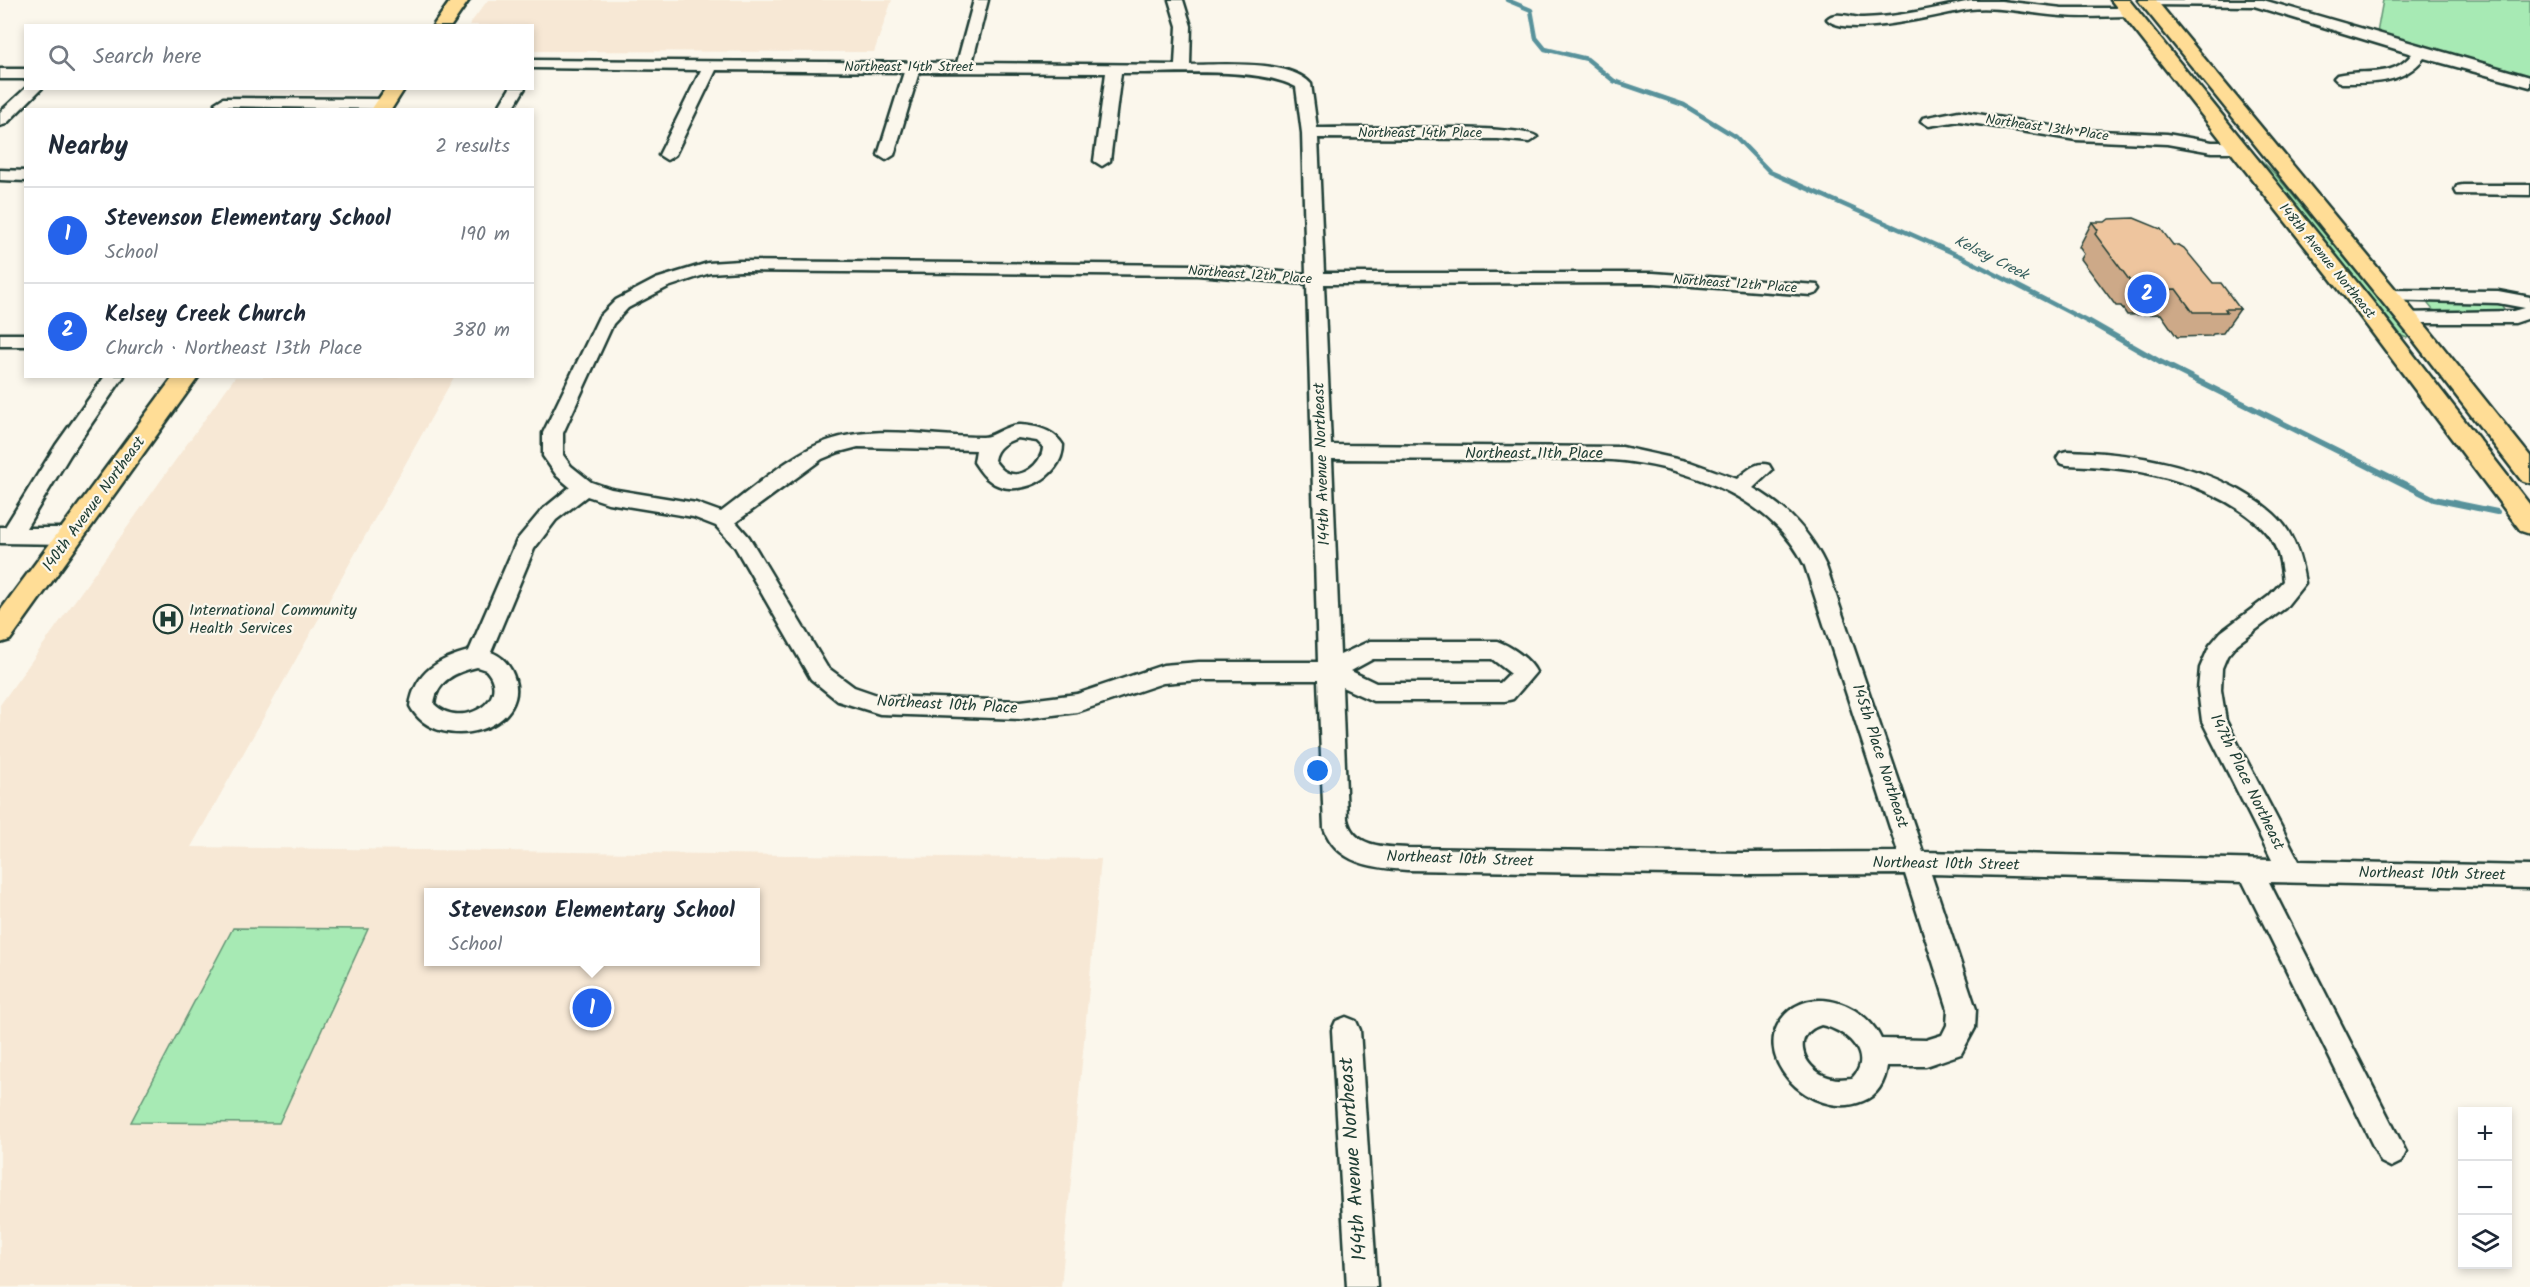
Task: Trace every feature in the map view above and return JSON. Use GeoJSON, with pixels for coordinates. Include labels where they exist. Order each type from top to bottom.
{"type":"FeatureCollection","features":[{"type":"Feature","properties":{"kind":"main road"},"geometry":{"type":"LineString","coordinates":[[443,24],[460,0]]}},
{"type":"Feature","properties":{"kind":"main road","name":"148th Avenue Northeast"},"geometry":{"type":"LineString","coordinates":[[2141,5],[2194,93],[2364,306],[2530,524]]}},
{"type":"Feature","properties":{"kind":"main road","name":"148th Avenue Northeast"},"geometry":{"type":"LineString","coordinates":[[2141,5],[2253,132],[2422,336],[2530,474]]}},
{"type":"Feature","properties":{"kind":"main road"},"geometry":{"type":"LineString","coordinates":[[2194,93],[2202,90],[2212,94],[2253,132]]}},
{"type":"Feature","properties":{"kind":"main road"},"geometry":{"type":"LineString","coordinates":[[2364,306],[2404,341],[2418,345],[2422,343],[2422,336]]}},
{"type":"Feature","properties":{"kind":"main road","name":"140th Avenue Northeast"},"geometry":{"type":"LineString","coordinates":[[0,632],[186,378]]}},
{"type":"Feature","properties":{"kind":"street"},"geometry":{"type":"LineString","coordinates":[[963,67],[981,0]]}},
{"type":"Feature","properties":{"kind":"street"},"geometry":{"type":"LineString","coordinates":[[1176,0],[1184,26],[1182,69]]}},
{"type":"Feature","properties":{"kind":"street"},"geometry":{"type":"LineString","coordinates":[[1834,19],[1880,22],[1901,20],[1971,5],[2001,5],[2062,12],[2141,5],[2264,14],[2279,4],[2421,52],[2530,82]]}},
{"type":"Feature","properties":{"kind":"street"},"geometry":{"type":"LineString","coordinates":[[2342,78],[2374,78],[2400,73],[2421,52]]}},
{"type":"Feature","properties":{"kind":"street","name":"Northeast 14th Street"},"geometry":{"type":"LineString","coordinates":[[534,64],[1253,70],[1285,75]]}},
{"type":"Feature","properties":{"kind":"street"},"geometry":{"type":"LineString","coordinates":[[667,155],[711,65]]}},
{"type":"Feature","properties":{"kind":"street"},"geometry":{"type":"LineString","coordinates":[[886,155],[913,67]]}},
{"type":"Feature","properties":{"kind":"street"},"geometry":{"type":"LineString","coordinates":[[1102,161],[1114,69]]}},
{"type":"Feature","properties":{"kind":"street"},"geometry":{"type":"LineString","coordinates":[[0,74],[24,74]]}},
{"type":"Feature","properties":{"kind":"street","name":"144th Avenue Northeast"},"geometry":{"type":"LineString","coordinates":[[1285,75],[1303,84],[1310,133],[1335,819],[1340,836],[1350,846],[1363,852]]}},
{"type":"Feature","properties":{"kind":"street"},"geometry":{"type":"LineString","coordinates":[[0,121],[33,90]]}},
{"type":"Feature","properties":{"kind":"street"},"geometry":{"type":"LineString","coordinates":[[505,108],[517,90]]}},
{"type":"Feature","properties":{"kind":"street"},"geometry":{"type":"LineString","coordinates":[[223,103],[309,106],[387,101]]}},
{"type":"Feature","properties":{"kind":"street","name":"Northeast 13th Place"},"geometry":{"type":"LineString","coordinates":[[1929,121],[1959,116],[2076,135],[2167,139],[2212,147],[2230,139]]}},
{"type":"Feature","properties":{"kind":"street","name":"Northeast 13th Place"},"geometry":{"type":"LineString","coordinates":[[2167,139],[2200,130],[2230,139]]}},
{"type":"Feature","properties":{"kind":"street","name":"Northeast 14th Place"},"geometry":{"type":"LineString","coordinates":[[1310,133],[1529,136]]}},
{"type":"Feature","properties":{"kind":"street"},"geometry":{"type":"LineString","coordinates":[[0,175],[24,176]]}},
{"type":"Feature","properties":{"kind":"street"},"geometry":{"type":"LineString","coordinates":[[2463,190],[2530,190]]}},
{"type":"Feature","properties":{"kind":"street","name":"Northeast 12th Place"},"geometry":{"type":"LineString","coordinates":[[584,487],[564,471],[554,456],[553,433],[605,321],[622,304],[640,292],[688,273],[708,268],[740,266],[1162,270],[1316,279],[1653,278],[1811,289]]}},
{"type":"Feature","properties":{"kind":"street"},"geometry":{"type":"LineString","coordinates":[[2388,296],[2498,297],[2530,303]]}},
{"type":"Feature","properties":{"kind":"street"},"geometry":{"type":"LineString","coordinates":[[2406,317],[2515,317],[2530,312]]}},
{"type":"Feature","properties":{"kind":"street"},"geometry":{"type":"LineString","coordinates":[[0,340],[24,340]]}},
{"type":"Feature","properties":{"kind":"street"},"geometry":{"type":"LineString","coordinates":[[6,535],[114,378]]}},
{"type":"Feature","properties":{"kind":"street"},"geometry":{"type":"LineString","coordinates":[[723,521],[815,454],[833,446],[858,440],[963,442],[988,445]]}},
{"type":"Feature","properties":{"kind":"street","name":"Northeast 11th Place"},"geometry":{"type":"LineString","coordinates":[[1322,452],[1622,454],[1659,459],[1740,488]]}},
{"type":"Feature","properties":{"kind":"street","name":"147th Place Northeast"},"geometry":{"type":"LineString","coordinates":[[2067,458],[2114,459],[2186,473],[2212,483],[2249,506],[2267,520],[2284,541],[2291,561],[2294,583],[2283,598],[2231,635],[2216,653],[2208,673],[2208,696],[2214,721],[2291,871]]}},
{"type":"Feature","properties":{"kind":"street"},"geometry":{"type":"LineString","coordinates":[[1740,488],[1762,470]]}},
{"type":"Feature","properties":{"kind":"street"},"geometry":{"type":"LineString","coordinates":[[477,658],[525,546],[549,515],[584,487]]}},
{"type":"Feature","properties":{"kind":"street","name":"Northeast 10th Place"},"geometry":{"type":"LineString","coordinates":[[584,487],[608,496],[696,510],[723,521],[742,542],[819,673],[846,694],[880,705],[1021,710],[1077,704],[1163,674],[1199,671],[1330,671],[1373,692],[1505,692],[1525,672],[1497,650],[1370,650],[1330,671]]}},
{"type":"Feature","properties":{"kind":"street","name":"145th Place Northeast"},"geometry":{"type":"LineString","coordinates":[[1740,488],[1764,504],[1791,527],[1810,554],[1826,592],[1962,1009],[1961,1028],[1951,1045],[1926,1053],[1873,1052]]}},
{"type":"Feature","properties":{"kind":"street"},"geometry":{"type":"LineString","coordinates":[[6,535],[70,536]]}},
{"type":"Feature","properties":{"kind":"street","name":"Northeast 10th Street"},"geometry":{"type":"LineString","coordinates":[[1363,852],[1383,858],[1407,859],[1742,864],[1915,863],[2530,877]]}},
{"type":"Feature","properties":{"kind":"street"},"geometry":{"type":"LineString","coordinates":[[2250,870],[2391,1152]]}},
{"type":"Feature","properties":{"kind":"street","name":"144th Avenue Northeast"},"geometry":{"type":"LineString","coordinates":[[1346,1030],[1362,1287]]}},
{"type":"Feature","properties":{"kind":"shaded area"},"geometry":{"type":"Polygon","coordinates":[[[488,0],[892,0],[874,52],[534,51],[534,24],[470,24],[488,0]]]}},
{"type":"Feature","properties":{"kind":"shaded area"},"geometry":{"type":"Polygon","coordinates":[[[234,378],[453,378],[191,847],[1101,859],[1061,1287],[0,1287],[0,705],[234,378]]]}},
{"type":"Feature","properties":{"kind":"green space"},"geometry":{"type":"Polygon","coordinates":[[[2383,0],[2530,0],[2530,78],[2377,33],[2383,0]]]}},
{"type":"Feature","properties":{"kind":"green space"},"geometry":{"type":"Polygon","coordinates":[[[2204,96],[2209,96],[2255,154],[2275,174],[2409,336],[2407,338],[2402,336],[2356,279],[2324,248],[2204,96]]]}},
{"type":"Feature","properties":{"kind":"green space"},"geometry":{"type":"Polygon","coordinates":[[[2432,301],[2493,302],[2501,304],[2504,309],[2503,311],[2439,312],[2433,310],[2428,304],[2432,301]]]}},
{"type":"Feature","properties":{"kind":"green space"},"geometry":{"type":"Polygon","coordinates":[[[233,928],[368,929],[279,1123],[131,1122],[233,928]]]}},
{"type":"Feature","properties":{"kind":"building"},"geometry":{"type":"Polygon","coordinates":[[[2134,218],[2161,229],[2173,245],[2184,248],[2213,283],[2221,283],[2240,309],[2225,309],[2227,312],[2193,312],[2176,289],[2142,290],[2135,281],[2130,281],[2095,234],[2098,230],[2092,222],[2134,218]]]}},
{"type":"Feature","properties":{"kind":"waterway","name":"Kelsey Creek"},"geometry":{"type":"LineString","coordinates":[[1507,0],[1531,10],[1536,38],[1545,49],[1587,59],[1614,81],[1684,105],[1736,137],[1770,172],[1960,256],[2092,324]]}},
{"type":"Feature","properties":{"kind":"waterway","name":"Kelsey Creek"},"geometry":{"type":"LineString","coordinates":[[2090,322],[2160,362],[2434,499],[2497,512]]}},
{"type":"Feature","properties":{"kind":"place","name":"Kelsey Creek Church"},"geometry":{"type":"Point","coordinates":[2147,294]}},
{"type":"Feature","properties":{"kind":"place","name":"International Community Health Services"},"geometry":{"type":"Point","coordinates":[168,619]}},
{"type":"Feature","properties":{"kind":"place","name":"Stevenson Elementary School"},"geometry":{"type":"Point","coordinates":[592,1008]}}]}
